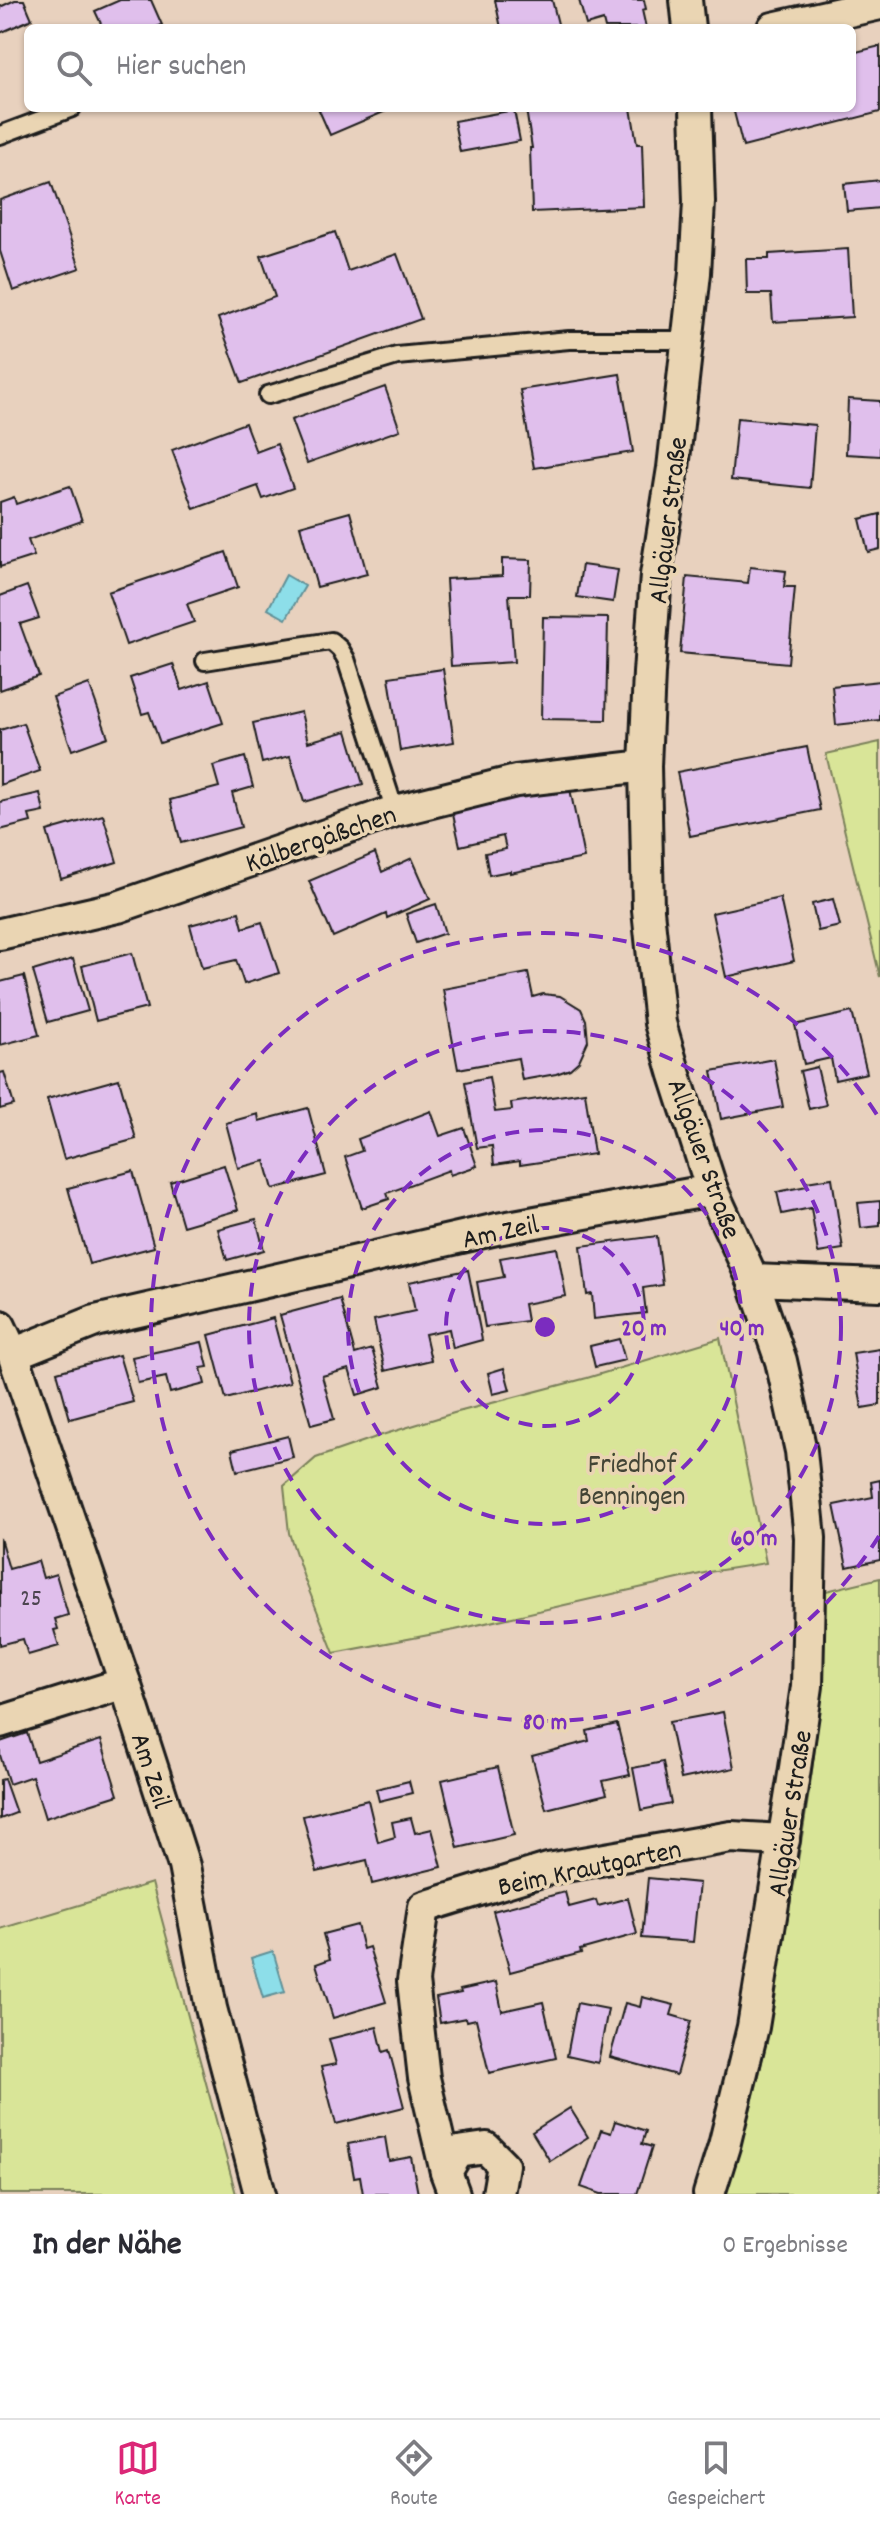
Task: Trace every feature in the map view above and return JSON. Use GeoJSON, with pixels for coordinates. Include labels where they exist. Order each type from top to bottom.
{"type":"FeatureCollection","features":[{"type":"Feature","properties":{"kind":"street"},"geometry":{"type":"LineString","coordinates":[[686,0],[689,24]]}},
{"type":"Feature","properties":{"kind":"street"},"geometry":{"type":"LineString","coordinates":[[791,24],[880,4]]}},
{"type":"Feature","properties":{"kind":"street","name":"Allgäuer Straße"},"geometry":{"type":"LineString","coordinates":[[696,112],[699,202],[695,273],[673,468],[656,575],[645,766],[648,910],[660,1023],[712,1190],[753,1280],[781,1361],[801,1451],[810,1538],[807,1686],[784,1840],[753,2027],[709,2194]]}},
{"type":"Feature","properties":{"kind":"street","name":"Kälbergäßchen"},"geometry":{"type":"LineString","coordinates":[[0,934],[118,907],[395,811],[516,781],[645,766]]}},
{"type":"Feature","properties":{"kind":"street","name":"Am Zeil"},"geometry":{"type":"LineString","coordinates":[[13,1354],[95,1321],[497,1229],[712,1190]]}},
{"type":"Feature","properties":{"kind":"street"},"geometry":{"type":"LineString","coordinates":[[753,1280],[880,1285]]}},
{"type":"Feature","properties":{"kind":"street","name":"Am Zeil"},"geometry":{"type":"LineString","coordinates":[[0,1326],[13,1354],[184,1866],[211,2008],[260,2194]]}},
{"type":"Feature","properties":{"kind":"street"},"geometry":{"type":"LineString","coordinates":[[0,1722],[125,1683]]}},
{"type":"Feature","properties":{"kind":"street","name":"Beim Krautgarten"},"geometry":{"type":"LineString","coordinates":[[450,2183],[424,2078],[413,1981],[424,1907],[548,1869],[731,1837],[784,1840]]}},
{"type":"Feature","properties":{"kind":"street"},"geometry":{"type":"LineString","coordinates":[[450,2183],[458,2152],[486,2148],[503,2165],[498,2194]]}},
{"type":"Feature","properties":{"kind":"lane"},"geometry":{"type":"LineString","coordinates":[[0,135],[61,112]]}},
{"type":"Feature","properties":{"kind":"lane"},"geometry":{"type":"LineString","coordinates":[[268,395],[397,356],[569,340],[688,340]]}},
{"type":"Feature","properties":{"kind":"lane"},"geometry":{"type":"LineString","coordinates":[[205,661],[331,641],[346,659],[395,811]]}},
{"type":"Feature","properties":{"kind":"green space"},"geometry":{"type":"Polygon","coordinates":[[[880,742],[880,977],[826,754],[880,742]]]}},
{"type":"Feature","properties":{"kind":"green space","name":"Friedhof Benningen"},"geometry":{"type":"Polygon","coordinates":[[[720,1338],[766,1563],[709,1572],[455,1630],[334,1653],[289,1533],[284,1486],[316,1458],[454,1413],[587,1378],[720,1338]]]}},
{"type":"Feature","properties":{"kind":"green space"},"geometry":{"type":"Polygon","coordinates":[[[880,1578],[880,2194],[725,2194],[761,2066],[802,1835],[819,1714],[826,1591],[880,1578]]]}},
{"type":"Feature","properties":{"kind":"green space"},"geometry":{"type":"Polygon","coordinates":[[[152,1883],[236,2194],[0,2194],[0,1929],[152,1883]]]}},
{"type":"Feature","properties":{"kind":"water"},"geometry":{"type":"Polygon","coordinates":[[[286,575],[305,586],[286,619],[268,609],[286,575]]]}},
{"type":"Feature","properties":{"kind":"water"},"geometry":{"type":"Polygon","coordinates":[[[273,1951],[285,1992],[263,1998],[251,1958],[273,1951]]]}},
{"type":"Feature","properties":{"kind":"building"},"geometry":{"type":"Polygon","coordinates":[[[15,0],[24,0],[32,19],[0,33],[0,7],[15,0]]]}},
{"type":"Feature","properties":{"kind":"building"},"geometry":{"type":"Polygon","coordinates":[[[120,0],[151,0],[162,24],[101,24],[95,11],[120,0]]]}},
{"type":"Feature","properties":{"kind":"building"},"geometry":{"type":"Polygon","coordinates":[[[495,0],[552,0],[558,24],[500,24],[495,0]]]}},
{"type":"Feature","properties":{"kind":"building"},"geometry":{"type":"Polygon","coordinates":[[[579,0],[644,0],[646,9],[642,10],[645,24],[604,24],[603,20],[586,24],[579,0]]]}},
{"type":"Feature","properties":{"kind":"building"},"geometry":{"type":"Polygon","coordinates":[[[880,46],[880,112],[743,147],[734,112],[856,112],[856,52],[880,46]]]}},
{"type":"Feature","properties":{"kind":"building"},"geometry":{"type":"Polygon","coordinates":[[[320,112],[384,112],[330,135],[320,112]]]}},
{"type":"Feature","properties":{"kind":"building"},"geometry":{"type":"Polygon","coordinates":[[[514,112],[520,141],[460,152],[454,121],[514,112]]]}},
{"type":"Feature","properties":{"kind":"building"},"geometry":{"type":"Polygon","coordinates":[[[526,112],[632,112],[637,144],[642,144],[644,207],[532,212],[532,148],[526,112]]]}},
{"type":"Feature","properties":{"kind":"building"},"geometry":{"type":"Polygon","coordinates":[[[880,180],[880,208],[847,211],[844,184],[880,180]]]}},
{"type":"Feature","properties":{"kind":"building"},"geometry":{"type":"Polygon","coordinates":[[[51,182],[80,268],[13,291],[0,251],[0,200],[51,182]]]}},
{"type":"Feature","properties":{"kind":"building"},"geometry":{"type":"Polygon","coordinates":[[[335,232],[348,271],[397,254],[421,319],[242,383],[218,318],[275,297],[261,256],[335,232]]]}},
{"type":"Feature","properties":{"kind":"building"},"geometry":{"type":"Polygon","coordinates":[[[848,249],[852,317],[773,322],[771,294],[747,294],[746,259],[769,259],[769,254],[848,249]]]}},
{"type":"Feature","properties":{"kind":"building"},"geometry":{"type":"Polygon","coordinates":[[[620,374],[633,452],[534,468],[520,390],[620,374]]]}},
{"type":"Feature","properties":{"kind":"building"},"geometry":{"type":"Polygon","coordinates":[[[385,387],[400,430],[307,463],[291,420],[385,387]]]}},
{"type":"Feature","properties":{"kind":"building"},"geometry":{"type":"Polygon","coordinates":[[[848,399],[880,401],[880,456],[846,454],[848,399]]]}},
{"type":"Feature","properties":{"kind":"building"},"geometry":{"type":"Polygon","coordinates":[[[737,418],[815,425],[810,488],[731,480],[737,418]]]}},
{"type":"Feature","properties":{"kind":"building"},"geometry":{"type":"Polygon","coordinates":[[[245,423],[256,452],[277,444],[293,488],[263,499],[258,486],[194,509],[172,450],[245,423]]]}},
{"type":"Feature","properties":{"kind":"building"},"geometry":{"type":"Polygon","coordinates":[[[70,486],[82,521],[28,540],[34,556],[0,567],[0,502],[14,497],[16,504],[70,486]]]}},
{"type":"Feature","properties":{"kind":"building"},"geometry":{"type":"Polygon","coordinates":[[[350,512],[367,574],[317,587],[300,526],[350,512]]]}},
{"type":"Feature","properties":{"kind":"building"},"geometry":{"type":"Polygon","coordinates":[[[880,514],[880,549],[868,552],[860,519],[880,514]]]}},
{"type":"Feature","properties":{"kind":"building"},"geometry":{"type":"Polygon","coordinates":[[[226,552],[238,587],[187,604],[194,622],[126,645],[108,592],[226,552]]]}},
{"type":"Feature","properties":{"kind":"building"},"geometry":{"type":"Polygon","coordinates":[[[502,559],[531,560],[530,595],[509,595],[514,662],[451,666],[446,579],[502,576],[502,559]]]}},
{"type":"Feature","properties":{"kind":"building"},"geometry":{"type":"Polygon","coordinates":[[[582,565],[618,570],[613,602],[577,597],[582,565]]]}},
{"type":"Feature","properties":{"kind":"building"},"geometry":{"type":"Polygon","coordinates":[[[750,567],[786,571],[784,587],[795,587],[788,663],[680,653],[687,577],[748,583],[750,567]]]}},
{"type":"Feature","properties":{"kind":"building"},"geometry":{"type":"Polygon","coordinates":[[[27,586],[39,618],[20,624],[39,676],[0,690],[0,596],[27,586]]]}},
{"type":"Feature","properties":{"kind":"building"},"geometry":{"type":"Polygon","coordinates":[[[543,617],[608,618],[606,720],[541,719],[543,617]]]}},
{"type":"Feature","properties":{"kind":"building"},"geometry":{"type":"Polygon","coordinates":[[[173,664],[182,690],[209,681],[223,723],[160,743],[149,712],[142,714],[130,678],[173,664]]]}},
{"type":"Feature","properties":{"kind":"building"},"geometry":{"type":"Polygon","coordinates":[[[443,669],[454,742],[400,751],[389,677],[443,669]]]}},
{"type":"Feature","properties":{"kind":"building"},"geometry":{"type":"Polygon","coordinates":[[[880,681],[880,720],[836,725],[832,686],[880,681]]]}},
{"type":"Feature","properties":{"kind":"building"},"geometry":{"type":"Polygon","coordinates":[[[89,684],[108,737],[72,750],[53,697],[89,684]]]}},
{"type":"Feature","properties":{"kind":"building"},"geometry":{"type":"Polygon","coordinates":[[[301,712],[308,742],[347,731],[363,784],[304,802],[290,756],[262,763],[253,723],[301,712]]]}},
{"type":"Feature","properties":{"kind":"building"},"geometry":{"type":"Polygon","coordinates":[[[23,723],[40,771],[0,785],[0,730],[23,723]]]}},
{"type":"Feature","properties":{"kind":"building"},"geometry":{"type":"Polygon","coordinates":[[[807,747],[820,810],[690,836],[677,772],[807,747]]]}},
{"type":"Feature","properties":{"kind":"building"},"geometry":{"type":"Polygon","coordinates":[[[245,757],[253,787],[232,793],[241,827],[181,843],[170,800],[219,787],[213,766],[245,757]]]}},
{"type":"Feature","properties":{"kind":"building"},"geometry":{"type":"Polygon","coordinates":[[[569,784],[584,858],[489,875],[485,853],[506,849],[503,836],[460,846],[452,810],[569,784]]]}},
{"type":"Feature","properties":{"kind":"building"},"geometry":{"type":"Polygon","coordinates":[[[40,793],[44,812],[29,815],[31,822],[0,830],[0,802],[40,793]]]}},
{"type":"Feature","properties":{"kind":"building"},"geometry":{"type":"Polygon","coordinates":[[[103,815],[117,862],[61,879],[47,831],[103,815]]]}},
{"type":"Feature","properties":{"kind":"building"},"geometry":{"type":"Polygon","coordinates":[[[375,853],[382,872],[412,858],[430,899],[333,937],[309,881],[375,853]]]}},
{"type":"Feature","properties":{"kind":"building"},"geometry":{"type":"Polygon","coordinates":[[[780,898],[794,961],[726,977],[712,913],[780,898]]]}},
{"type":"Feature","properties":{"kind":"building"},"geometry":{"type":"Polygon","coordinates":[[[833,899],[840,926],[818,931],[812,904],[833,899]]]}},
{"type":"Feature","properties":{"kind":"building"},"geometry":{"type":"Polygon","coordinates":[[[436,904],[445,933],[416,943],[406,914],[436,904]]]}},
{"type":"Feature","properties":{"kind":"building"},"geometry":{"type":"Polygon","coordinates":[[[239,912],[243,928],[262,922],[279,973],[244,984],[236,960],[202,968],[190,925],[239,912]]]}},
{"type":"Feature","properties":{"kind":"building"},"geometry":{"type":"Polygon","coordinates":[[[132,953],[147,1008],[96,1021],[82,966],[132,953]]]}},
{"type":"Feature","properties":{"kind":"building"},"geometry":{"type":"Polygon","coordinates":[[[73,959],[88,1011],[48,1022],[33,971],[73,959]]]}},
{"type":"Feature","properties":{"kind":"building"},"geometry":{"type":"Polygon","coordinates":[[[528,973],[533,997],[543,994],[560,996],[581,1009],[586,1020],[588,1041],[579,1061],[570,1069],[556,1074],[522,1080],[518,1058],[458,1069],[443,989],[528,973]]]}},
{"type":"Feature","properties":{"kind":"building"},"geometry":{"type":"Polygon","coordinates":[[[24,976],[39,1035],[0,1045],[0,982],[24,976]]]}},
{"type":"Feature","properties":{"kind":"building"},"geometry":{"type":"Polygon","coordinates":[[[852,1012],[867,1073],[835,1080],[831,1058],[804,1064],[795,1025],[852,1012]]]}},
{"type":"Feature","properties":{"kind":"building"},"geometry":{"type":"Polygon","coordinates":[[[774,1059],[783,1107],[721,1119],[712,1071],[774,1059]]]}},
{"type":"Feature","properties":{"kind":"building"},"geometry":{"type":"Polygon","coordinates":[[[817,1067],[826,1105],[809,1109],[800,1071],[817,1067]]]}},
{"type":"Feature","properties":{"kind":"building"},"geometry":{"type":"Polygon","coordinates":[[[4,1072],[14,1105],[0,1109],[0,1073],[4,1072]]]}},
{"type":"Feature","properties":{"kind":"building"},"geometry":{"type":"Polygon","coordinates":[[[489,1077],[495,1112],[512,1110],[511,1103],[585,1092],[594,1154],[520,1165],[520,1161],[494,1165],[492,1146],[477,1148],[465,1082],[489,1077]]]}},
{"type":"Feature","properties":{"kind":"building"},"geometry":{"type":"Polygon","coordinates":[[[119,1079],[136,1139],[64,1159],[47,1099],[119,1079]]]}},
{"type":"Feature","properties":{"kind":"building"},"geometry":{"type":"Polygon","coordinates":[[[308,1108],[326,1175],[273,1189],[265,1161],[238,1168],[226,1123],[258,1114],[259,1121],[308,1108]]]}},
{"type":"Feature","properties":{"kind":"building"},"geometry":{"type":"Polygon","coordinates":[[[431,1111],[440,1136],[464,1128],[477,1166],[450,1175],[449,1170],[387,1193],[389,1199],[362,1208],[345,1157],[362,1151],[358,1139],[431,1111]]]}},
{"type":"Feature","properties":{"kind":"building"},"geometry":{"type":"Polygon","coordinates":[[[224,1165],[238,1210],[183,1226],[170,1182],[224,1165]]]}},
{"type":"Feature","properties":{"kind":"building"},"geometry":{"type":"Polygon","coordinates":[[[133,1171],[154,1247],[89,1264],[68,1188],[133,1171]]]}},
{"type":"Feature","properties":{"kind":"building"},"geometry":{"type":"Polygon","coordinates":[[[832,1178],[843,1249],[818,1253],[811,1208],[782,1214],[777,1192],[807,1186],[806,1182],[832,1178]]]}},
{"type":"Feature","properties":{"kind":"building"},"geometry":{"type":"Polygon","coordinates":[[[880,1201],[880,1226],[861,1228],[858,1203],[880,1201]]]}},
{"type":"Feature","properties":{"kind":"building"},"geometry":{"type":"Polygon","coordinates":[[[256,1219],[264,1250],[227,1260],[218,1229],[256,1219]]]}},
{"type":"Feature","properties":{"kind":"building"},"geometry":{"type":"Polygon","coordinates":[[[657,1236],[663,1285],[643,1288],[646,1313],[594,1319],[592,1294],[587,1295],[581,1246],[657,1236]]]}},
{"type":"Feature","properties":{"kind":"building"},"geometry":{"type":"Polygon","coordinates":[[[557,1248],[566,1296],[524,1304],[527,1321],[485,1327],[477,1282],[504,1277],[500,1258],[557,1248]]]}},
{"type":"Feature","properties":{"kind":"building"},"geometry":{"type":"Polygon","coordinates":[[[468,1270],[482,1340],[453,1348],[449,1329],[425,1334],[431,1360],[385,1371],[374,1320],[415,1311],[409,1282],[468,1270]]]}},
{"type":"Feature","properties":{"kind":"building"},"geometry":{"type":"Polygon","coordinates":[[[340,1299],[355,1354],[372,1349],[383,1387],[357,1395],[349,1369],[322,1376],[334,1419],[311,1425],[280,1315],[340,1299]]]}},
{"type":"Feature","properties":{"kind":"building"},"geometry":{"type":"Polygon","coordinates":[[[273,1318],[290,1382],[226,1399],[209,1335],[273,1318]]]}},
{"type":"Feature","properties":{"kind":"building"},"geometry":{"type":"Polygon","coordinates":[[[619,1339],[625,1360],[595,1367],[590,1346],[619,1339]]]}},
{"type":"Feature","properties":{"kind":"building"},"geometry":{"type":"Polygon","coordinates":[[[202,1342],[208,1367],[201,1368],[205,1384],[170,1393],[166,1377],[138,1383],[132,1357],[202,1342]]]}},
{"type":"Feature","properties":{"kind":"building"},"geometry":{"type":"Polygon","coordinates":[[[880,1349],[880,1405],[862,1408],[853,1353],[880,1349]]]}},
{"type":"Feature","properties":{"kind":"building"},"geometry":{"type":"Polygon","coordinates":[[[119,1355],[133,1402],[70,1419],[57,1372],[119,1355]]]}},
{"type":"Feature","properties":{"kind":"building"},"geometry":{"type":"Polygon","coordinates":[[[504,1368],[510,1390],[493,1394],[488,1373],[504,1368]]]}},
{"type":"Feature","properties":{"kind":"building"},"geometry":{"type":"Polygon","coordinates":[[[288,1436],[293,1457],[237,1471],[232,1450],[288,1436]]]}},
{"type":"Feature","properties":{"kind":"building"},"geometry":{"type":"Polygon","coordinates":[[[880,1480],[880,1560],[847,1567],[834,1505],[873,1497],[871,1482],[880,1480]]]}},
{"type":"Feature","properties":{"kind":"building"},"geometry":{"type":"Polygon","coordinates":[[[0,1538],[9,1569],[38,1561],[43,1578],[56,1574],[68,1615],[55,1619],[58,1629],[54,1630],[59,1646],[28,1655],[23,1639],[0,1645],[0,1538]]]}},
{"type":"Feature","properties":{"kind":"building"},"geometry":{"type":"Polygon","coordinates":[[[723,1712],[734,1768],[681,1779],[669,1722],[723,1712]]]}},
{"type":"Feature","properties":{"kind":"building"},"geometry":{"type":"Polygon","coordinates":[[[617,1724],[630,1775],[603,1781],[607,1794],[546,1809],[532,1756],[589,1741],[587,1731],[617,1724]]]}},
{"type":"Feature","properties":{"kind":"building"},"geometry":{"type":"Polygon","coordinates":[[[27,1733],[36,1761],[101,1740],[118,1795],[45,1818],[32,1776],[9,1784],[0,1755],[0,1742],[27,1733]]]}},
{"type":"Feature","properties":{"kind":"building"},"geometry":{"type":"Polygon","coordinates":[[[663,1762],[671,1804],[641,1810],[633,1768],[663,1762]]]}},
{"type":"Feature","properties":{"kind":"building"},"geometry":{"type":"Polygon","coordinates":[[[498,1767],[514,1835],[458,1848],[442,1780],[498,1767]]]}},
{"type":"Feature","properties":{"kind":"building"},"geometry":{"type":"Polygon","coordinates":[[[4,1779],[16,1813],[0,1819],[0,1780],[4,1779]]]}},
{"type":"Feature","properties":{"kind":"building"},"geometry":{"type":"Polygon","coordinates":[[[409,1781],[412,1793],[379,1801],[376,1789],[409,1781]]]}},
{"type":"Feature","properties":{"kind":"building"},"geometry":{"type":"Polygon","coordinates":[[[368,1800],[378,1842],[395,1837],[392,1822],[411,1818],[415,1833],[432,1829],[442,1867],[372,1884],[367,1860],[317,1872],[303,1816],[368,1800]]]}},
{"type":"Feature","properties":{"kind":"building"},"geometry":{"type":"Polygon","coordinates":[[[648,1878],[699,1883],[693,1942],[642,1938],[648,1878]]]}},
{"type":"Feature","properties":{"kind":"building"},"geometry":{"type":"Polygon","coordinates":[[[565,1892],[569,1907],[596,1900],[598,1906],[628,1898],[637,1934],[510,1972],[493,1911],[565,1892]]]}},
{"type":"Feature","properties":{"kind":"building"},"geometry":{"type":"Polygon","coordinates":[[[357,1925],[363,1949],[369,1947],[386,2002],[333,2018],[316,1964],[330,1959],[323,1934],[357,1925]]]}},
{"type":"Feature","properties":{"kind":"building"},"geometry":{"type":"Polygon","coordinates":[[[496,1982],[502,2011],[543,2002],[556,2058],[489,2073],[476,2019],[440,2023],[436,1998],[496,1982]]]}},
{"type":"Feature","properties":{"kind":"building"},"geometry":{"type":"Polygon","coordinates":[[[642,1997],[674,2005],[671,2015],[691,2021],[676,2075],[610,2057],[625,2003],[640,2007],[642,1997]]]}},
{"type":"Feature","properties":{"kind":"building"},"geometry":{"type":"Polygon","coordinates":[[[577,2003],[608,2009],[598,2063],[567,2056],[577,2003]]]}},
{"type":"Feature","properties":{"kind":"building"},"geometry":{"type":"Polygon","coordinates":[[[377,2027],[383,2052],[389,2050],[404,2107],[336,2124],[321,2067],[336,2064],[329,2039],[377,2027]]]}},
{"type":"Feature","properties":{"kind":"building"},"geometry":{"type":"Polygon","coordinates":[[[570,2108],[588,2137],[550,2161],[532,2132],[570,2108]]]}},
{"type":"Feature","properties":{"kind":"building"},"geometry":{"type":"Polygon","coordinates":[[[615,2121],[646,2131],[642,2144],[652,2147],[637,2194],[601,2194],[581,2187],[601,2130],[611,2133],[615,2121]]]}},
{"type":"Feature","properties":{"kind":"building"},"geometry":{"type":"Polygon","coordinates":[[[385,2137],[389,2161],[411,2157],[418,2194],[363,2194],[360,2176],[354,2177],[348,2144],[385,2137]]]}}]}
